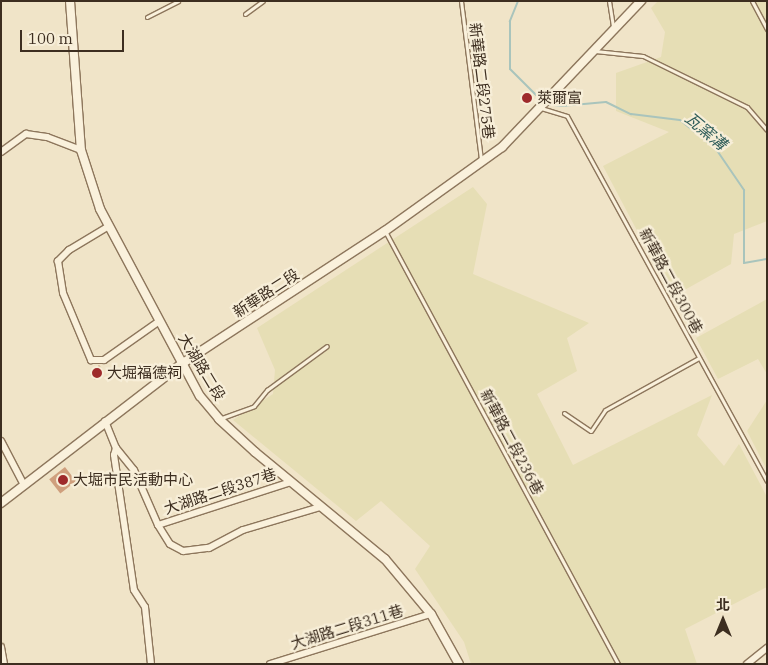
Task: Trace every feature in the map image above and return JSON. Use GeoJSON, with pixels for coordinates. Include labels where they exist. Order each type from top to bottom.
{"type":"FeatureCollection","features":[{"type":"Feature","properties":{"kind":"street","name":"大湖路二段"},"geometry":{"type":"LineString","coordinates":[[70,1],[81,150],[109,226],[158,322],[183,363],[200,396],[219,419],[320,507],[385,559],[431,614],[458,664]]}},
{"type":"Feature","properties":{"kind":"street"},"geometry":{"type":"LineString","coordinates":[[592,51],[641,1]]}},
{"type":"Feature","properties":{"kind":"street","name":"新華路二段"},"geometry":{"type":"LineString","coordinates":[[1,504],[104,421],[183,363],[385,231],[482,163],[551,97],[592,51]]}},
{"type":"Feature","properties":{"kind":"street"},"geometry":{"type":"LineString","coordinates":[[1,152],[26,134],[48,137],[81,150]]}},
{"type":"Feature","properties":{"kind":"street"},"geometry":{"type":"LineString","coordinates":[[109,226],[69,250],[58,261],[63,293],[90,360],[104,360],[158,322]]}},
{"type":"Feature","properties":{"kind":"street"},"geometry":{"type":"LineString","coordinates":[[104,421],[116,448],[134,470],[158,525],[170,544],[183,551],[196,551],[243,530],[320,507]]}},
{"type":"Feature","properties":{"kind":"street"},"geometry":{"type":"LineString","coordinates":[[1,441],[24,485]]}},
{"type":"Feature","properties":{"kind":"street"},"geometry":{"type":"LineString","coordinates":[[116,448],[114,455],[134,590],[146,607],[151,664]]}},
{"type":"Feature","properties":{"kind":"street","name":"大湖路二段387巷"},"geometry":{"type":"LineString","coordinates":[[158,525],[291,482]]}},
{"type":"Feature","properties":{"kind":"street","name":"大湖路二段311巷"},"geometry":{"type":"LineString","coordinates":[[272,663],[431,614]]}},
{"type":"Feature","properties":{"kind":"street"},"geometry":{"type":"LineString","coordinates":[[1,648],[4,664]]}},
{"type":"Feature","properties":{"kind":"street"},"geometry":{"type":"LineString","coordinates":[[746,664],[767,648]]}},
{"type":"Feature","properties":{"kind":"lane"},"geometry":{"type":"LineString","coordinates":[[147,17],[178,1]]}},
{"type":"Feature","properties":{"kind":"lane","name":"新華路二段275巷"},"geometry":{"type":"LineString","coordinates":[[461,1],[482,163]]}},
{"type":"Feature","properties":{"kind":"lane"},"geometry":{"type":"LineString","coordinates":[[609,1],[613,28]]}},
{"type":"Feature","properties":{"kind":"lane"},"geometry":{"type":"LineString","coordinates":[[752,1],[767,29]]}},
{"type":"Feature","properties":{"kind":"lane"},"geometry":{"type":"LineString","coordinates":[[245,14],[262,2]]}},
{"type":"Feature","properties":{"kind":"lane"},"geometry":{"type":"LineString","coordinates":[[592,51],[643,56],[747,107],[767,130]]}},
{"type":"Feature","properties":{"kind":"lane","name":"新華路二段300巷"},"geometry":{"type":"LineString","coordinates":[[542,106],[567,116],[635,236],[766,480]]}},
{"type":"Feature","properties":{"kind":"lane","name":"新華路二段236巷"},"geometry":{"type":"LineString","coordinates":[[385,231],[618,664]]}},
{"type":"Feature","properties":{"kind":"lane"},"geometry":{"type":"LineString","coordinates":[[219,419],[254,406],[267,390],[327,346]]}},
{"type":"Feature","properties":{"kind":"lane"},"geometry":{"type":"LineString","coordinates":[[564,413],[591,431],[605,410],[699,358]]}},
{"type":"Feature","properties":{"kind":"shaded area"},"geometry":{"type":"Polygon","coordinates":[[[658,1],[767,1],[767,221],[734,234],[731,264],[672,297],[603,166],[669,132],[616,111],[616,73],[661,57],[665,32],[651,8],[658,1]]]}},
{"type":"Feature","properties":{"kind":"shaded area"},"geometry":{"type":"Polygon","coordinates":[[[473,187],[487,204],[473,274],[589,323],[567,338],[577,371],[537,394],[573,465],[712,395],[697,435],[724,466],[739,444],[767,497],[767,587],[685,629],[697,664],[471,664],[464,642],[415,569],[430,546],[381,501],[356,521],[233,420],[273,394],[275,370],[257,328],[473,187]]]}},
{"type":"Feature","properties":{"kind":"shaded area"},"geometry":{"type":"Polygon","coordinates":[[[767,299],[767,374],[758,359],[718,379],[696,338],[767,299]]]}},
{"type":"Feature","properties":{"kind":"shaded area"},"geometry":{"type":"Polygon","coordinates":[[[767,400],[767,470],[747,431],[767,400]]]}},
{"type":"Feature","properties":{"kind":"building","name":"大堀福德祠"},"geometry":{"type":"Polygon","coordinates":[[[99,365],[103,370],[95,380],[90,375],[99,365]]]}},
{"type":"Feature","properties":{"kind":"building","name":"大堀市民活動中心"},"geometry":{"type":"Polygon","coordinates":[[[65,467],[76,481],[60,493],[49,479],[65,467]]]}},
{"type":"Feature","properties":{"kind":"waterway","name":"瓦窯溝"},"geometry":{"type":"LineString","coordinates":[[518,1],[510,21],[510,69],[542,101]]}},
{"type":"Feature","properties":{"kind":"waterway","name":"瓦窯溝"},"geometry":{"type":"LineString","coordinates":[[545,104],[562,106],[606,102],[631,114],[680,120],[716,149],[744,190],[744,263],[767,259]]}},
{"type":"Feature","properties":{"kind":"place","name":"萊爾富"},"geometry":{"type":"Point","coordinates":[527,98]}},
{"type":"Feature","properties":{"kind":"place","name":"大堀福德祠"},"geometry":{"type":"Point","coordinates":[97,373]}},
{"type":"Feature","properties":{"kind":"place","name":"大堀市民活動中心"},"geometry":{"type":"Point","coordinates":[63,480]}}]}
